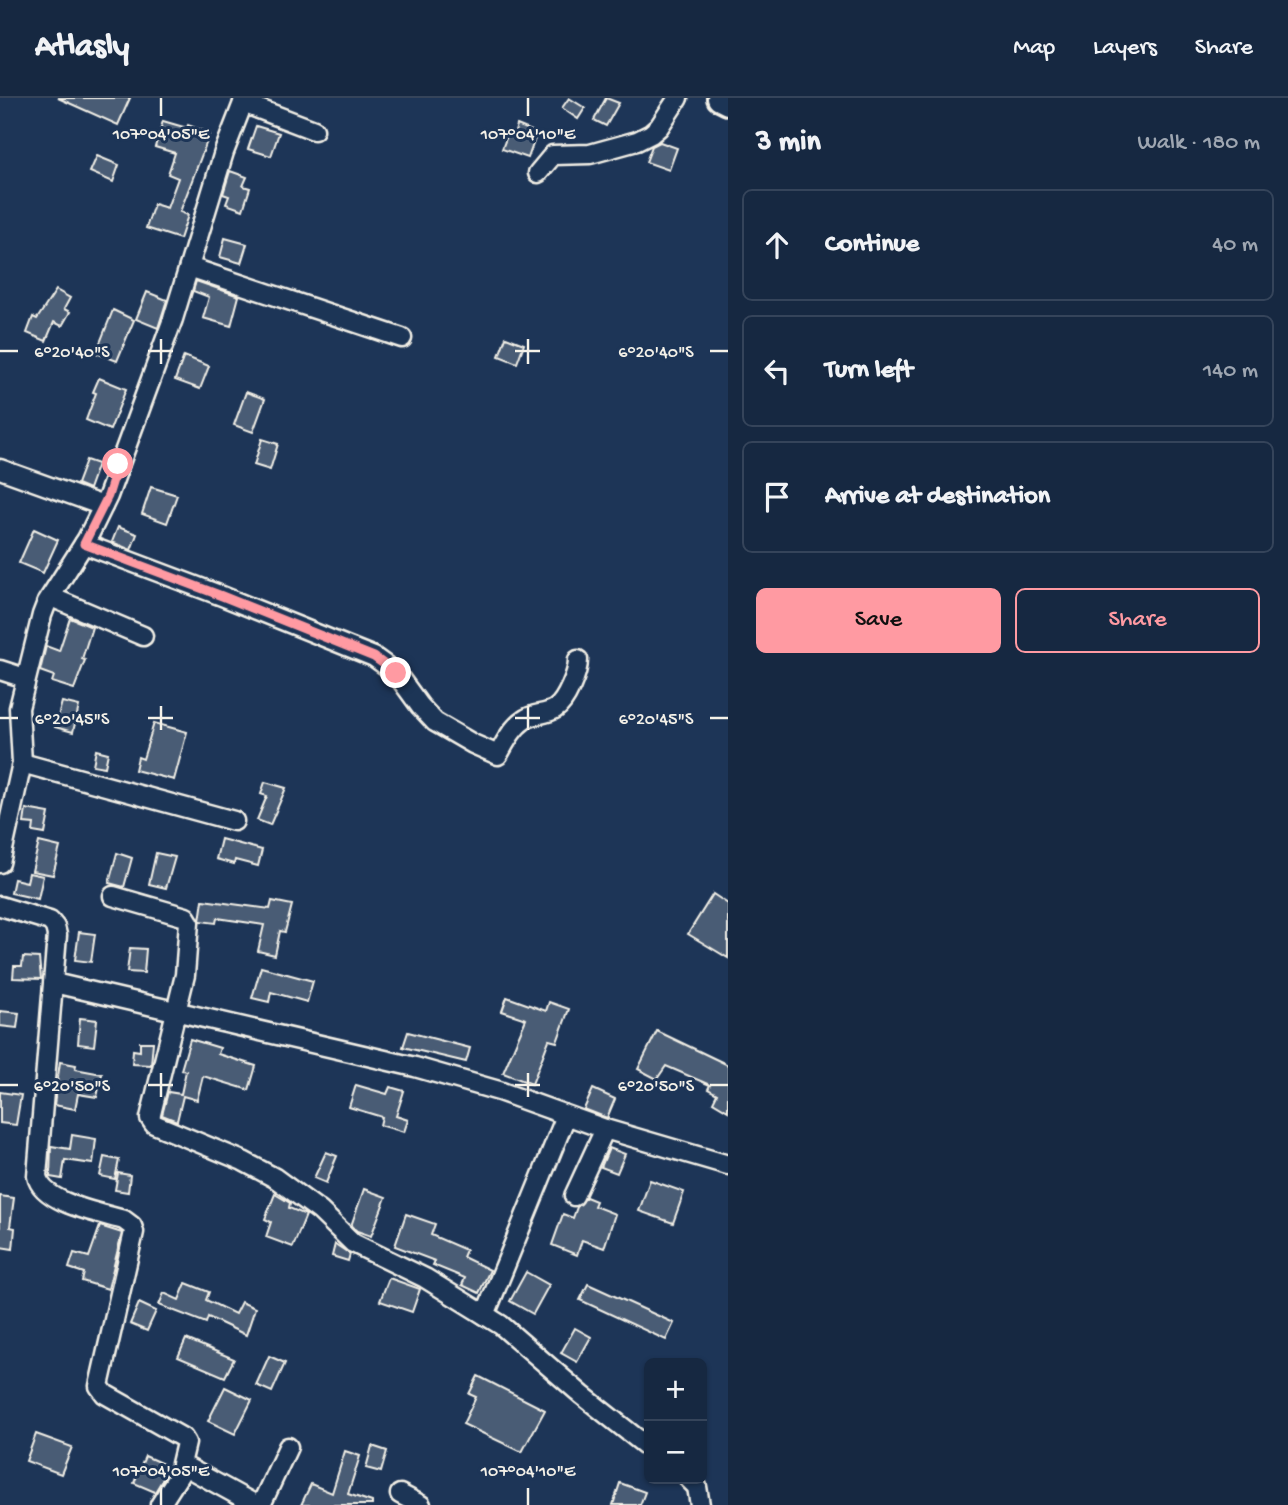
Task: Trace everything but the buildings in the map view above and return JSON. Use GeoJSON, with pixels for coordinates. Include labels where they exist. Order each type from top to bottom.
{"type":"FeatureCollection","features":[{"type":"Feature","properties":{"kind":"street"},"geometry":{"type":"LineString","coordinates":[[538,173],[553,155],[590,154],[619,148],[651,134],[666,118],[678,98]]}},
{"type":"Feature","properties":{"kind":"street"},"geometry":{"type":"LineString","coordinates":[[720,98],[728,102]]}},
{"type":"Feature","properties":{"kind":"street"},"geometry":{"type":"LineString","coordinates":[[0,863],[22,763],[19,714],[25,678],[42,615],[103,506],[173,319],[216,176],[244,101],[314,130]]}},
{"type":"Feature","properties":{"kind":"street"},"geometry":{"type":"LineString","coordinates":[[190,267],[402,338]]}},
{"type":"Feature","properties":{"kind":"street"},"geometry":{"type":"LineString","coordinates":[[0,469],[103,506]]}},
{"type":"Feature","properties":{"kind":"street"},"geometry":{"type":"LineString","coordinates":[[84,544],[374,657],[396,673],[435,722],[472,744],[498,755],[521,721],[529,716],[552,711],[560,705],[577,672],[578,660]]}},
{"type":"Feature","properties":{"kind":"street"},"geometry":{"type":"LineString","coordinates":[[51,597],[144,636]]}},
{"type":"Feature","properties":{"kind":"street"},"geometry":{"type":"LineString","coordinates":[[0,670],[25,678]]}},
{"type":"Feature","properties":{"kind":"street"},"geometry":{"type":"LineString","coordinates":[[22,763],[234,821]]}},
{"type":"Feature","properties":{"kind":"street"},"geometry":{"type":"LineString","coordinates":[[113,896],[186,917],[188,920],[190,937],[185,975],[150,1118],[154,1124],[243,1161],[275,1178],[320,1211],[353,1243],[425,1278],[485,1315],[644,1444]]}},
{"type":"Feature","properties":{"kind":"street"},"geometry":{"type":"LineString","coordinates":[[0,906],[37,916],[50,921],[55,927],[57,944],[37,1179],[41,1188],[52,1197],[124,1220],[134,1228],[99,1386],[105,1394],[185,1439],[180,1461],[185,1466],[259,1505],[288,1447]]}},
{"type":"Feature","properties":{"kind":"street"},"geometry":{"type":"LineString","coordinates":[[54,983],[415,1067],[499,1091],[606,1129],[728,1165]]}},
{"type":"Feature","properties":{"kind":"street"},"geometry":{"type":"LineString","coordinates":[[485,1315],[566,1116]]}},
{"type":"Feature","properties":{"kind":"street"},"geometry":{"type":"LineString","coordinates":[[574,1196],[606,1129]]}},
{"type":"Feature","properties":{"kind":"street"},"geometry":{"type":"LineString","coordinates":[[160,1505],[185,1466]]}},
{"type":"Feature","properties":{"kind":"street"},"geometry":{"type":"LineString","coordinates":[[695,1484],[699,1492],[699,1505]]}},
{"type":"Feature","properties":{"kind":"street"},"geometry":{"type":"LineString","coordinates":[[400,1494],[421,1505]]}},
{"type":"Feature","properties":{"kind":"route"},"geometry":{"type":"LineString","coordinates":[[118,464],[108,496],[84,544],[374,657],[396,673]]}}]}
